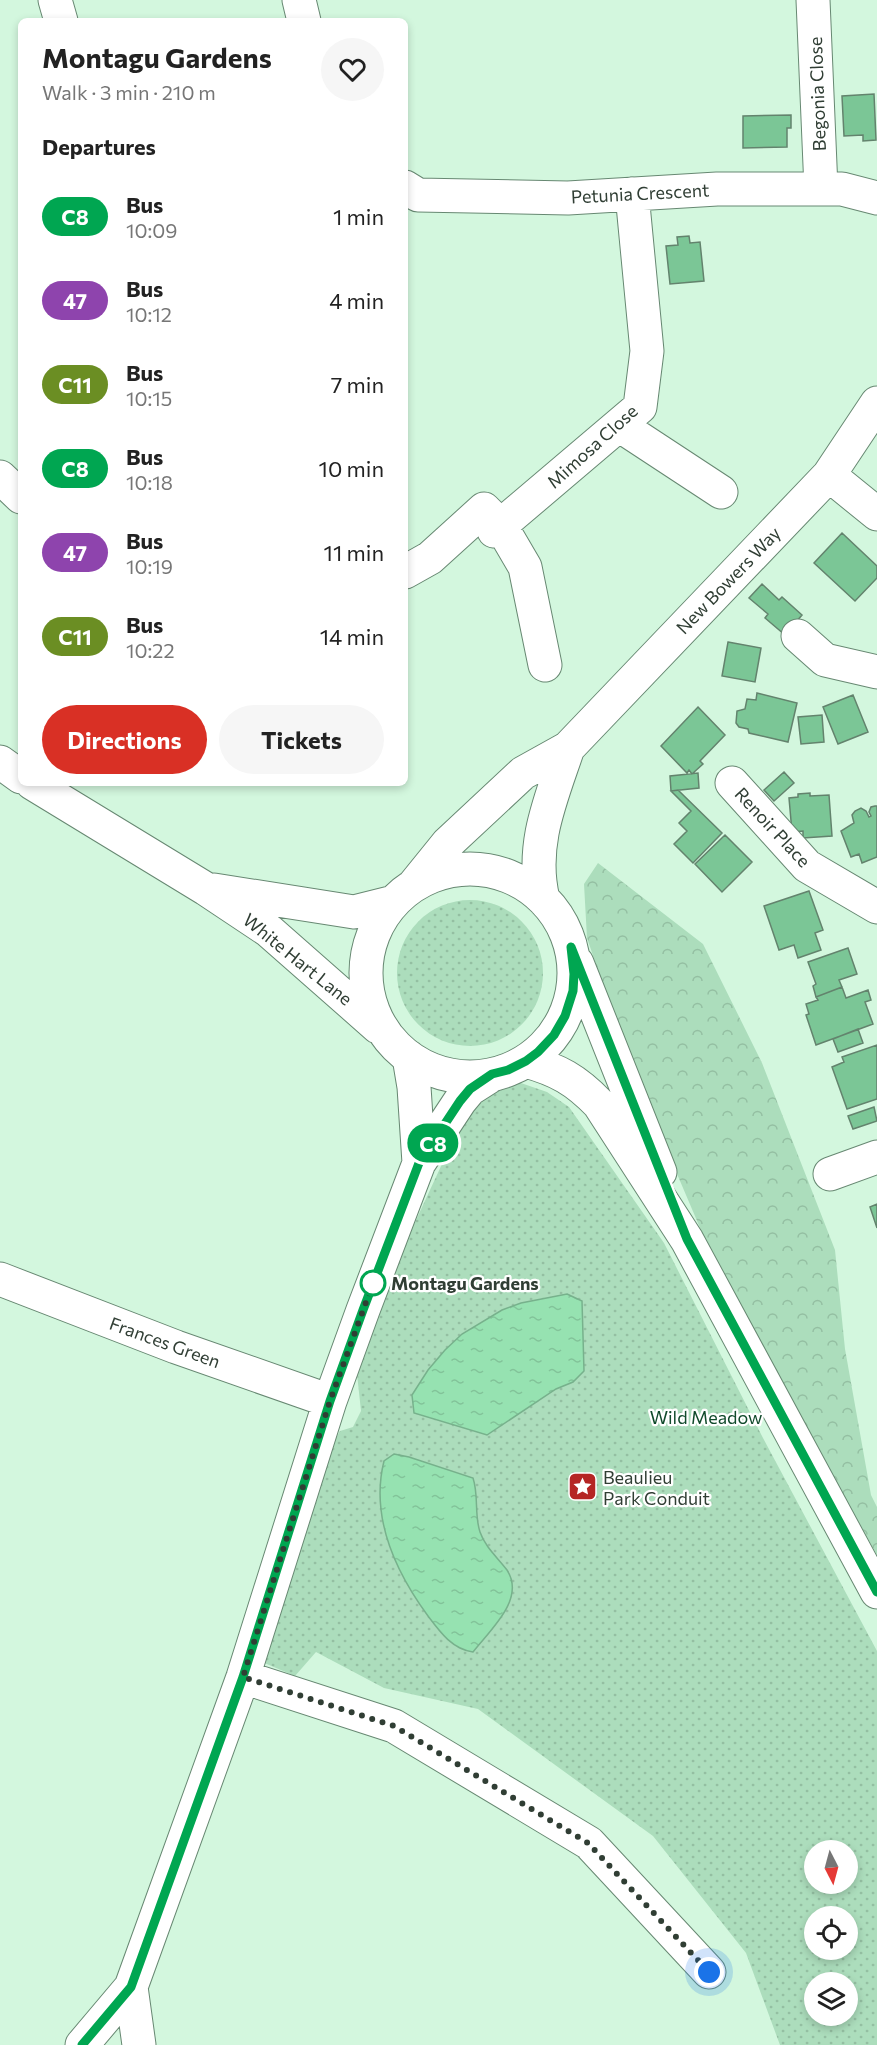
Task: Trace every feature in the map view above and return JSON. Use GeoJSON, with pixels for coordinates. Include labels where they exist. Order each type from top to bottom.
{"type":"FeatureCollection","features":[{"type":"Feature","properties":{"kind":"street"},"geometry":{"type":"LineString","coordinates":[[56,0],[60,18]]}},
{"type":"Feature","properties":{"kind":"street"},"geometry":{"type":"LineString","coordinates":[[299,0],[303,18]]}},
{"type":"Feature","properties":{"kind":"street","name":"Begonia Close"},"geometry":{"type":"LineString","coordinates":[[813,0],[821,189]]}},
{"type":"Feature","properties":{"kind":"street","name":"Petunia Crescent"},"geometry":{"type":"LineString","coordinates":[[408,189],[418,195],[568,198],[717,189],[842,189],[877,198]]}},
{"type":"Feature","properties":{"kind":"street","name":"Mimosa Close"},"geometry":{"type":"LineString","coordinates":[[498,529],[640,406],[647,351],[632,194]]}},
{"type":"Feature","properties":{"kind":"street","name":"New Bowers Way"},"geometry":{"type":"LineString","coordinates":[[404,894],[448,843],[523,773],[568,748],[829,475],[877,403]]}},
{"type":"Feature","properties":{"kind":"street"},"geometry":{"type":"LineString","coordinates":[[619,425],[721,492]]}},
{"type":"Feature","properties":{"kind":"street"},"geometry":{"type":"LineString","coordinates":[[829,475],[877,514]]}},
{"type":"Feature","properties":{"kind":"street"},"geometry":{"type":"LineString","coordinates":[[0,477],[18,494]]}},
{"type":"Feature","properties":{"kind":"street"},"geometry":{"type":"LineString","coordinates":[[408,570],[430,558],[484,509],[525,567],[545,664]]}},
{"type":"Feature","properties":{"kind":"street"},"geometry":{"type":"LineString","coordinates":[[798,636],[825,660],[877,672]]}},
{"type":"Feature","properties":{"kind":"street","name":"New Bowers Way"},"geometry":{"type":"LineString","coordinates":[[543,899],[539,883],[539,840],[568,748]]}},
{"type":"Feature","properties":{"kind":"street"},"geometry":{"type":"LineString","coordinates":[[0,762],[18,775]]}},
{"type":"Feature","properties":{"kind":"street","name":"Renoir Place"},"geometry":{"type":"LineString","coordinates":[[732,783],[807,866],[877,907]]}},
{"type":"Feature","properties":{"kind":"street","name":"White Hart Lane"},"geometry":{"type":"LineString","coordinates":[[37,786],[206,889],[269,931],[354,1004],[386,1035]]}},
{"type":"Feature","properties":{"kind":"street"},"geometry":{"type":"LineString","coordinates":[[571,947],[573,991],[565,1016],[546,1044],[526,1061],[508,1070],[469,1077],[446,1074],[426,1067],[409,1057],[386,1035],[369,999],[366,963],[376,928],[404,894],[427,878],[468,869],[489,871],[518,881],[543,899],[560,922],[571,947],[687,1239]]}},
{"type":"Feature","properties":{"kind":"street","name":"White Hart Lane"},"geometry":{"type":"LineString","coordinates":[[206,889],[354,912],[404,894]]}},
{"type":"Feature","properties":{"kind":"street"},"geometry":{"type":"LineString","coordinates":[[409,1057],[414,1087],[419,1163]]}},
{"type":"Feature","properties":{"kind":"street"},"geometry":{"type":"LineString","coordinates":[[526,1061],[552,1068],[581,1085],[599,1104],[687,1239],[877,1592]]}},
{"type":"Feature","properties":{"kind":"street"},"geometry":{"type":"LineString","coordinates":[[82,2045],[131,1987],[243,1677],[330,1401],[419,1163],[460,1101],[470,1089],[492,1074]]}},
{"type":"Feature","properties":{"kind":"street"},"geometry":{"type":"LineString","coordinates":[[830,1174],[877,1158]]}},
{"type":"Feature","properties":{"kind":"street","name":"Frances Green"},"geometry":{"type":"LineString","coordinates":[[0,1279],[176,1347],[330,1401]]}},
{"type":"Feature","properties":{"kind":"street"},"geometry":{"type":"LineString","coordinates":[[243,1677],[394,1726],[588,1843],[709,1972]]}},
{"type":"Feature","properties":{"kind":"street"},"geometry":{"type":"LineString","coordinates":[[131,1987],[139,2045]]}},
{"type":"Feature","properties":{"kind":"green space"},"geometry":{"type":"Polygon","coordinates":[[[598,863],[703,944],[762,1063],[835,1250],[845,1349],[871,1495],[877,1507],[877,1555],[751,1330],[706,1242],[666,1148],[615,1020],[587,938],[584,884],[598,863]]]}},
{"type":"Feature","properties":{"kind":"green space"},"geometry":{"type":"Polygon","coordinates":[[[470,900],[498,905],[522,921],[538,945],[543,973],[538,1001],[522,1025],[498,1041],[470,1046],[442,1041],[418,1025],[402,1001],[397,973],[402,945],[418,921],[442,905],[470,900]]]}},
{"type":"Feature","properties":{"kind":"green space","name":"Wild Meadow"},"geometry":{"type":"Polygon","coordinates":[[[518,1082],[547,1092],[569,1107],[664,1243],[763,1438],[877,1651],[877,2045],[780,2045],[746,1953],[653,1836],[478,1709],[384,1688],[316,1652],[295,1676],[262,1662],[332,1445],[340,1431],[353,1427],[361,1411],[357,1374],[392,1272],[467,1110],[487,1093],[518,1082]]]}},
{"type":"Feature","properties":{"kind":"water"},"geometry":{"type":"Polygon","coordinates":[[[567,1294],[582,1301],[584,1371],[573,1382],[556,1389],[487,1435],[414,1413],[412,1395],[428,1370],[462,1334],[502,1310],[521,1303],[567,1294]]]}},
{"type":"Feature","properties":{"kind":"water"},"geometry":{"type":"Polygon","coordinates":[[[394,1454],[473,1478],[480,1532],[488,1547],[507,1570],[512,1581],[512,1592],[504,1614],[473,1652],[453,1644],[442,1634],[405,1581],[388,1543],[380,1503],[381,1482],[384,1461],[394,1454]]]}},
{"type":"Feature","properties":{"kind":"building"},"geometry":{"type":"Polygon","coordinates":[[[874,94],[876,140],[863,141],[863,135],[844,136],[842,96],[874,94]]]}},
{"type":"Feature","properties":{"kind":"building"},"geometry":{"type":"Polygon","coordinates":[[[791,115],[791,128],[787,128],[787,147],[743,148],[743,116],[791,115]]]}},
{"type":"Feature","properties":{"kind":"building"},"geometry":{"type":"Polygon","coordinates":[[[689,236],[690,243],[700,242],[704,281],[670,284],[666,246],[678,245],[677,237],[689,236]]]}},
{"type":"Feature","properties":{"kind":"building"},"geometry":{"type":"Polygon","coordinates":[[[842,533],[877,566],[877,578],[855,601],[814,563],[842,533]]]}},
{"type":"Feature","properties":{"kind":"building"},"geometry":{"type":"Polygon","coordinates":[[[762,584],[779,600],[782,597],[802,615],[785,635],[765,618],[768,614],[749,598],[762,584]]]}},
{"type":"Feature","properties":{"kind":"building"},"geometry":{"type":"Polygon","coordinates":[[[728,642],[761,648],[755,682],[722,676],[728,642]]]}},
{"type":"Feature","properties":{"kind":"building"},"geometry":{"type":"Polygon","coordinates":[[[757,693],[797,703],[788,742],[749,733],[748,729],[739,727],[736,723],[737,711],[745,709],[747,699],[756,700],[757,693]]]}},
{"type":"Feature","properties":{"kind":"building"},"geometry":{"type":"Polygon","coordinates":[[[853,695],[868,732],[838,744],[823,707],[853,695]]]}},
{"type":"Feature","properties":{"kind":"building"},"geometry":{"type":"Polygon","coordinates":[[[698,707],[725,735],[700,761],[703,764],[692,774],[689,770],[687,773],[661,746],[698,707]]]}},
{"type":"Feature","properties":{"kind":"building"},"geometry":{"type":"Polygon","coordinates":[[[822,715],[824,742],[801,744],[798,717],[822,715]]]}},
{"type":"Feature","properties":{"kind":"building"},"geometry":{"type":"Polygon","coordinates":[[[784,772],[794,783],[774,801],[764,790],[784,772]]]}},
{"type":"Feature","properties":{"kind":"building"},"geometry":{"type":"Polygon","coordinates":[[[698,773],[699,788],[671,791],[670,776],[698,773]]]}},
{"type":"Feature","properties":{"kind":"building"},"geometry":{"type":"Polygon","coordinates":[[[678,790],[722,833],[693,863],[674,844],[687,831],[679,823],[691,811],[671,791],[678,790]]]}},
{"type":"Feature","properties":{"kind":"building"},"geometry":{"type":"Polygon","coordinates":[[[810,793],[810,796],[829,795],[832,836],[803,838],[803,831],[792,832],[789,798],[798,797],[798,794],[810,793]]]}},
{"type":"Feature","properties":{"kind":"building"},"geometry":{"type":"Polygon","coordinates":[[[877,806],[877,857],[862,863],[859,854],[851,857],[841,831],[854,823],[852,815],[855,811],[861,808],[869,817],[871,807],[877,806]]]}},
{"type":"Feature","properties":{"kind":"building"},"geometry":{"type":"Polygon","coordinates":[[[725,835],[752,862],[722,892],[695,864],[725,835]]]}},
{"type":"Feature","properties":{"kind":"building"},"geometry":{"type":"Polygon","coordinates":[[[809,891],[823,930],[815,933],[821,950],[798,958],[794,945],[779,950],[764,906],[809,891]]]}},
{"type":"Feature","properties":{"kind":"building"},"geometry":{"type":"Polygon","coordinates":[[[848,948],[857,974],[839,980],[842,987],[816,997],[813,986],[816,984],[808,962],[848,948]]]}},
{"type":"Feature","properties":{"kind":"building"},"geometry":{"type":"Polygon","coordinates":[[[842,987],[846,998],[868,990],[871,1000],[865,1002],[873,1024],[816,1045],[806,1015],[809,1014],[806,1004],[818,1000],[816,997],[842,987]]]}},
{"type":"Feature","properties":{"kind":"building"},"geometry":{"type":"Polygon","coordinates":[[[858,1029],[863,1043],[838,1052],[833,1039],[858,1029]]]}},
{"type":"Feature","properties":{"kind":"building"},"geometry":{"type":"Polygon","coordinates":[[[877,1045],[877,1099],[847,1109],[832,1067],[844,1062],[842,1057],[877,1045]]]}},
{"type":"Feature","properties":{"kind":"building"},"geometry":{"type":"Polygon","coordinates":[[[874,1107],[877,1121],[853,1129],[848,1116],[874,1107]]]}},
{"type":"Feature","properties":{"kind":"building"},"geometry":{"type":"Polygon","coordinates":[[[877,1204],[877,1228],[870,1207],[877,1204]]]}},
{"type":"Feature","properties":{"kind":"bus line","name":"C8"},"geometry":{"type":"LineString","coordinates":[[82,2045],[131,1987],[243,1677],[330,1401],[419,1163],[470,1089],[492,1074],[508,1070],[526,1061],[554,1035],[565,1016],[573,991],[574,962],[571,947],[687,1239],[877,1592]]}},
{"type":"Feature","properties":{"kind":"place","name":"Montagu Gardens"},"geometry":{"type":"Point","coordinates":[373,1283]}},
{"type":"Feature","properties":{"kind":"place","name":"Beaulieu Park Conduit"},"geometry":{"type":"Point","coordinates":[582,1487]}},
{"type":"Feature","properties":{"kind":"route"},"geometry":{"type":"LineString","coordinates":[[373,1283],[330,1401],[243,1677],[394,1726],[588,1843],[709,1972]]}}]}
